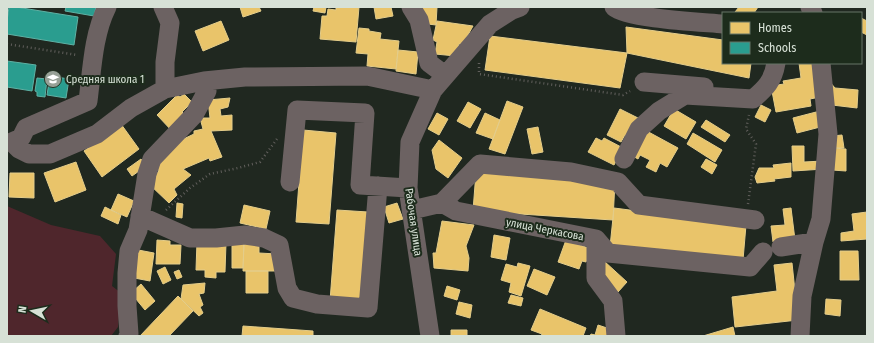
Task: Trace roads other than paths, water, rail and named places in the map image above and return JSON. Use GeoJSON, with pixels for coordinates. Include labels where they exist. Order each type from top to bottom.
{"type":"FeatureCollection","features":[{"type":"Feature","properties":{"kind":"street"},"geometry":{"type":"LineString","coordinates":[[9,145],[21,138],[26,128],[88,101],[93,58],[102,18],[107,7]]}},
{"type":"Feature","properties":{"kind":"street"},"geometry":{"type":"LineString","coordinates":[[163,7],[170,23],[165,62],[165,89]]}},
{"type":"Feature","properties":{"kind":"street"},"geometry":{"type":"LineString","coordinates":[[411,7],[418,20],[429,63],[445,75]]}},
{"type":"Feature","properties":{"kind":"street","name":"Рабочая улица"},"geometry":{"type":"LineString","coordinates":[[428,334],[408,188],[410,142],[433,90],[490,24],[517,7]]}},
{"type":"Feature","properties":{"kind":"street"},"geometry":{"type":"LineString","coordinates":[[614,7],[618,10],[636,15],[722,24]]}},
{"type":"Feature","properties":{"kind":"street"},"geometry":{"type":"LineString","coordinates":[[624,159],[639,128],[659,111],[685,96],[753,98],[763,90],[774,75],[776,64]]}},
{"type":"Feature","properties":{"kind":"street"},"geometry":{"type":"LineString","coordinates":[[800,336],[802,296],[814,242],[821,219],[828,134],[821,64]]}},
{"type":"Feature","properties":{"kind":"street"},"geometry":{"type":"LineString","coordinates":[[9,145],[29,154],[50,154],[96,134],[131,108],[165,89],[204,81],[245,77],[367,76],[433,90]]}},
{"type":"Feature","properties":{"kind":"street"},"geometry":{"type":"LineString","coordinates":[[128,336],[127,273],[129,251],[138,230],[146,219],[147,174],[152,159],[194,115],[206,91],[204,81]]}},
{"type":"Feature","properties":{"kind":"street"},"geometry":{"type":"LineString","coordinates":[[644,82],[714,88],[723,97]]}},
{"type":"Feature","properties":{"kind":"street"},"geometry":{"type":"LineString","coordinates":[[290,182],[297,110],[365,112],[360,185],[408,188]]}},
{"type":"Feature","properties":{"kind":"street"},"geometry":{"type":"LineString","coordinates":[[412,210],[442,203],[480,164],[571,172],[618,182],[639,205],[751,219]]}},
{"type":"Feature","properties":{"kind":"street"},"geometry":{"type":"LineString","coordinates":[[146,219],[190,238],[216,238],[245,234],[264,238],[279,245],[288,288],[293,298],[317,304],[368,308],[378,186]]}},
{"type":"Feature","properties":{"kind":"street","name":"улица Черкасова"},"geometry":{"type":"LineString","coordinates":[[442,203],[456,211],[596,239],[608,253],[750,267],[763,252]]}},
{"type":"Feature","properties":{"kind":"street"},"geometry":{"type":"LineString","coordinates":[[596,239],[596,278],[613,301],[616,336]]}},
{"type":"Feature","properties":{"kind":"street"},"geometry":{"type":"LineString","coordinates":[[781,247],[814,242]]}},
{"type":"Feature","properties":{"kind":"place","name":"Средняя школа 1"},"geometry":{"type":"Point","coordinates":[53,79]}}]}
